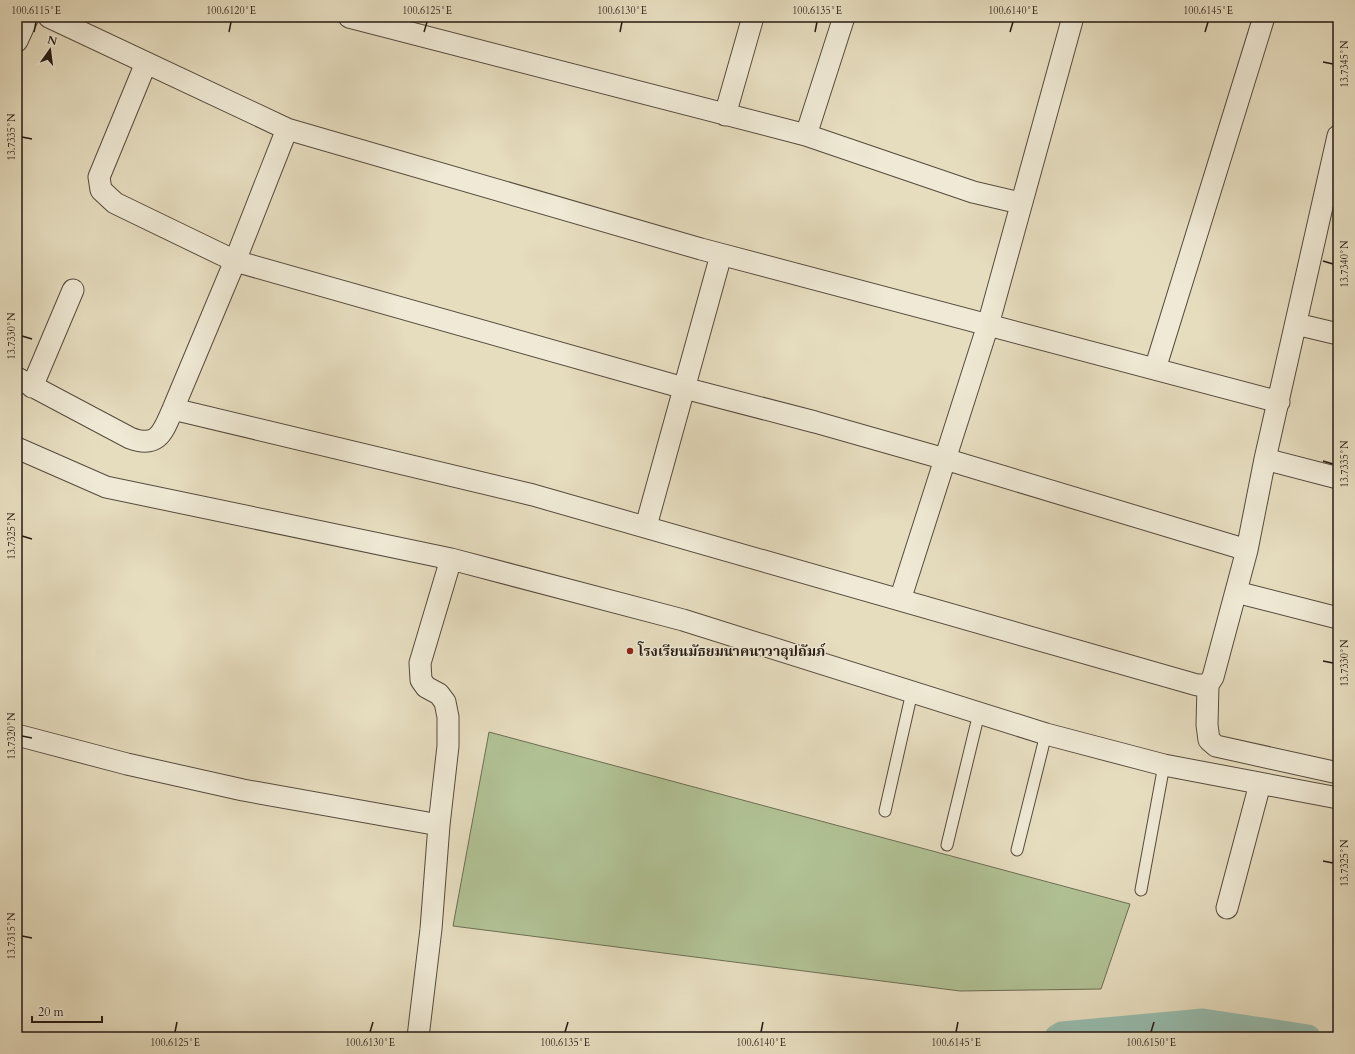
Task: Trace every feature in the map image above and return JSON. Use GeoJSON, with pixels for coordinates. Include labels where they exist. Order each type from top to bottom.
{"type":"FeatureCollection","features":[{"type":"Feature","properties":{"kind":"street"},"geometry":{"type":"LineString","coordinates":[[17,41],[28,17]]}},
{"type":"Feature","properties":{"kind":"street"},"geometry":{"type":"LineString","coordinates":[[49,17],[287,129],[721,255],[1279,402]]}},
{"type":"Feature","properties":{"kind":"street"},"geometry":{"type":"LineString","coordinates":[[349,17],[381,21],[725,115],[806,135],[979,194],[1020,204]]}},
{"type":"Feature","properties":{"kind":"street"},"geometry":{"type":"LineString","coordinates":[[725,115],[753,17]]}},
{"type":"Feature","properties":{"kind":"street"},"geometry":{"type":"LineString","coordinates":[[806,135],[844,17]]}},
{"type":"Feature","properties":{"kind":"street"},"geometry":{"type":"LineString","coordinates":[[900,600],[988,325],[1020,204],[1073,17]]}},
{"type":"Feature","properties":{"kind":"street"},"geometry":{"type":"LineString","coordinates":[[1155,369],[1264,17]]}},
{"type":"Feature","properties":{"kind":"street"},"geometry":{"type":"LineString","coordinates":[[146,63],[99,177],[101,190],[115,203],[235,261],[684,388],[815,422],[945,459],[1247,550]]}},
{"type":"Feature","properties":{"kind":"street"},"geometry":{"type":"LineString","coordinates":[[73,290],[24,383],[139,442],[150,441],[157,438],[163,432],[173,409],[235,261],[287,129]]}},
{"type":"Feature","properties":{"kind":"street"},"geometry":{"type":"LineString","coordinates":[[1338,136],[1334,175],[1296,324],[1265,459],[1247,550],[1213,677],[1208,685],[1208,734],[1209,740],[1216,746],[1338,773]]}},
{"type":"Feature","properties":{"kind":"street"},"geometry":{"type":"LineString","coordinates":[[646,526],[721,255]]}},
{"type":"Feature","properties":{"kind":"street"},"geometry":{"type":"LineString","coordinates":[[1296,324],[1338,334]]}},
{"type":"Feature","properties":{"kind":"street"},"geometry":{"type":"LineString","coordinates":[[173,409],[533,495],[646,526],[1197,685],[1208,685]]}},
{"type":"Feature","properties":{"kind":"street"},"geometry":{"type":"LineString","coordinates":[[17,448],[106,487],[451,559],[683,620],[1046,734],[1164,765],[1338,798]]}},
{"type":"Feature","properties":{"kind":"street"},"geometry":{"type":"LineString","coordinates":[[1265,459],[1338,478]]}},
{"type":"Feature","properties":{"kind":"street"},"geometry":{"type":"LineString","coordinates":[[418,1037],[431,928],[438,825],[448,746],[448,717],[445,702],[439,694],[426,687],[421,680],[420,663],[451,559]]}},
{"type":"Feature","properties":{"kind":"street"},"geometry":{"type":"LineString","coordinates":[[1236,592],[1338,618]]}},
{"type":"Feature","properties":{"kind":"street"},"geometry":{"type":"LineString","coordinates":[[17,736],[127,764],[243,790],[438,825]]}},
{"type":"Feature","properties":{"kind":"street"},"geometry":{"type":"LineString","coordinates":[[1228,908],[1260,784]]}},
{"type":"Feature","properties":{"kind":"lane"},"geometry":{"type":"LineString","coordinates":[[885,811],[912,692]]}},
{"type":"Feature","properties":{"kind":"lane"},"geometry":{"type":"LineString","coordinates":[[947,845],[979,713]]}},
{"type":"Feature","properties":{"kind":"lane"},"geometry":{"type":"LineString","coordinates":[[1017,850],[1046,734]]}},
{"type":"Feature","properties":{"kind":"lane"},"geometry":{"type":"LineString","coordinates":[[1141,890],[1164,765]]}},
{"type":"Feature","properties":{"kind":"green space"},"geometry":{"type":"Polygon","coordinates":[[[489,732],[1130,904],[1101,989],[960,991],[453,926],[489,732]]]}},
{"type":"Feature","properties":{"kind":"waterway"},"geometry":{"type":"LineString","coordinates":[[1057,1037],[1062,1034],[1203,1021],[1308,1037]]}},
{"type":"Feature","properties":{"kind":"place","name":"โรงเรียนมัธยมนาคนาวาอุปถัมภ์"},"geometry":{"type":"Point","coordinates":[630,651]}}]}
